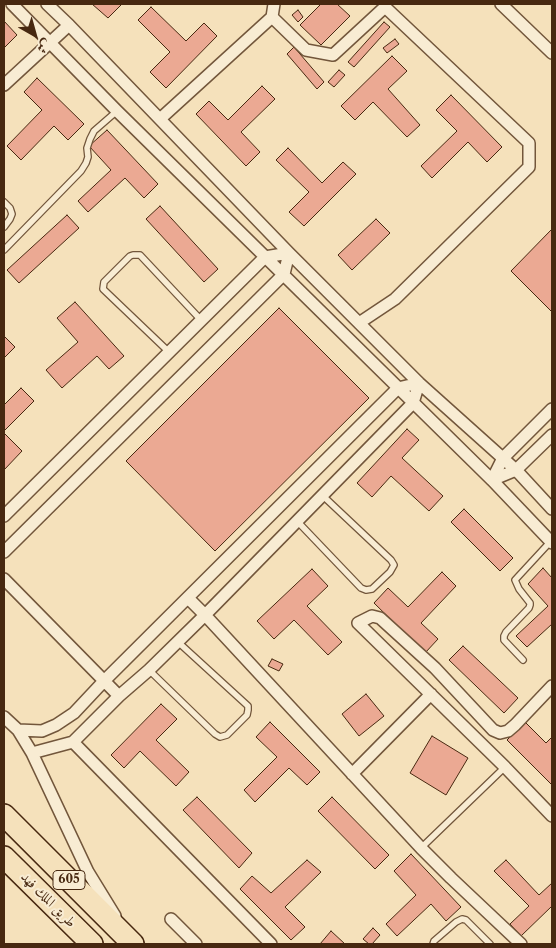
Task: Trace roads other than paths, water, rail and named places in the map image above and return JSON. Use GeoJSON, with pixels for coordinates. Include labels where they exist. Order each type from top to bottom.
{"type":"FeatureCollection","features":[{"type":"Feature","properties":{"kind":"highway","name":"طريق الملك فهد"},"geometry":{"type":"LineString","coordinates":[[4,815],[133,943]]}},
{"type":"Feature","properties":{"kind":"highway","name":"طريق الملك فهد"},"geometry":{"type":"LineString","coordinates":[[4,857],[92,944]]}},
{"type":"Feature","properties":{"kind":"street"},"geometry":{"type":"LineString","coordinates":[[12,4],[117,111],[492,480],[552,542]]}},
{"type":"Feature","properties":{"kind":"street"},"geometry":{"type":"LineString","coordinates":[[47,4],[418,383],[516,470],[552,509]]}},
{"type":"Feature","properties":{"kind":"street"},"geometry":{"type":"LineString","coordinates":[[160,120],[272,17],[274,4]]}},
{"type":"Feature","properties":{"kind":"street"},"geometry":{"type":"LineString","coordinates":[[501,4],[552,53]]}},
{"type":"Feature","properties":{"kind":"street"},"geometry":{"type":"LineString","coordinates":[[272,17],[306,50],[333,55],[386,5],[529,143],[530,167],[394,299],[359,323]]}},
{"type":"Feature","properties":{"kind":"street"},"geometry":{"type":"LineString","coordinates":[[4,85],[68,25]]}},
{"type":"Feature","properties":{"kind":"street"},"geometry":{"type":"LineString","coordinates":[[4,516],[265,256],[289,252]]}},
{"type":"Feature","properties":{"kind":"street"},"geometry":{"type":"LineString","coordinates":[[4,552],[284,274],[289,252]]}},
{"type":"Feature","properties":{"kind":"street"},"geometry":{"type":"LineString","coordinates":[[18,730],[42,731],[74,713],[398,388],[418,383]]}},
{"type":"Feature","properties":{"kind":"street"},"geometry":{"type":"LineString","coordinates":[[32,753],[73,742],[119,696],[149,670],[206,615],[413,403],[418,383]]}},
{"type":"Feature","properties":{"kind":"street"},"geometry":{"type":"LineString","coordinates":[[492,480],[503,458],[552,409]]}},
{"type":"Feature","properties":{"kind":"street"},"geometry":{"type":"LineString","coordinates":[[492,480],[516,470],[552,434]]}},
{"type":"Feature","properties":{"kind":"street"},"geometry":{"type":"LineString","coordinates":[[4,579],[119,696]]}},
{"type":"Feature","properties":{"kind":"street"},"geometry":{"type":"LineString","coordinates":[[188,598],[206,615],[421,848],[521,944]]}},
{"type":"Feature","properties":{"kind":"street"},"geometry":{"type":"LineString","coordinates":[[552,686],[515,725],[508,731],[500,733],[493,730],[434,668],[380,618],[372,616],[358,623],[505,767],[552,816]]}},
{"type":"Feature","properties":{"kind":"street"},"geometry":{"type":"LineString","coordinates":[[352,774],[431,694]]}},
{"type":"Feature","properties":{"kind":"street"},"geometry":{"type":"LineString","coordinates":[[4,717],[18,730],[32,753],[88,872],[133,943]]}},
{"type":"Feature","properties":{"kind":"street"},"geometry":{"type":"LineString","coordinates":[[73,742],[271,944]]}},
{"type":"Feature","properties":{"kind":"street"},"geometry":{"type":"LineString","coordinates":[[170,919],[196,944]]}},
{"type":"Feature","properties":{"kind":"lane"},"geometry":{"type":"LineString","coordinates":[[4,250],[81,171],[86,164],[87,148],[94,131],[117,111]]}},
{"type":"Feature","properties":{"kind":"lane"},"geometry":{"type":"LineString","coordinates":[[4,202],[10,208],[12,214],[4,227]]}},
{"type":"Feature","properties":{"kind":"lane"},"geometry":{"type":"LineString","coordinates":[[169,352],[103,289],[104,282],[130,256],[140,255],[201,320]]}},
{"type":"Feature","properties":{"kind":"lane"},"geometry":{"type":"LineString","coordinates":[[297,520],[361,588],[366,590],[372,588],[390,572],[394,565],[391,560],[322,495]]}},
{"type":"Feature","properties":{"kind":"lane"},"geometry":{"type":"LineString","coordinates":[[523,660],[504,640],[506,632],[530,605],[515,580],[552,542]]}},
{"type":"Feature","properties":{"kind":"lane"},"geometry":{"type":"LineString","coordinates":[[149,670],[215,734],[220,737],[227,735],[247,715],[248,706],[178,642]]}},
{"type":"Feature","properties":{"kind":"lane"},"geometry":{"type":"LineString","coordinates":[[421,848],[505,767]]}},
{"type":"Feature","properties":{"kind":"lane"},"geometry":{"type":"LineString","coordinates":[[433,944],[456,922],[462,919],[466,920],[490,944]]}}]}
